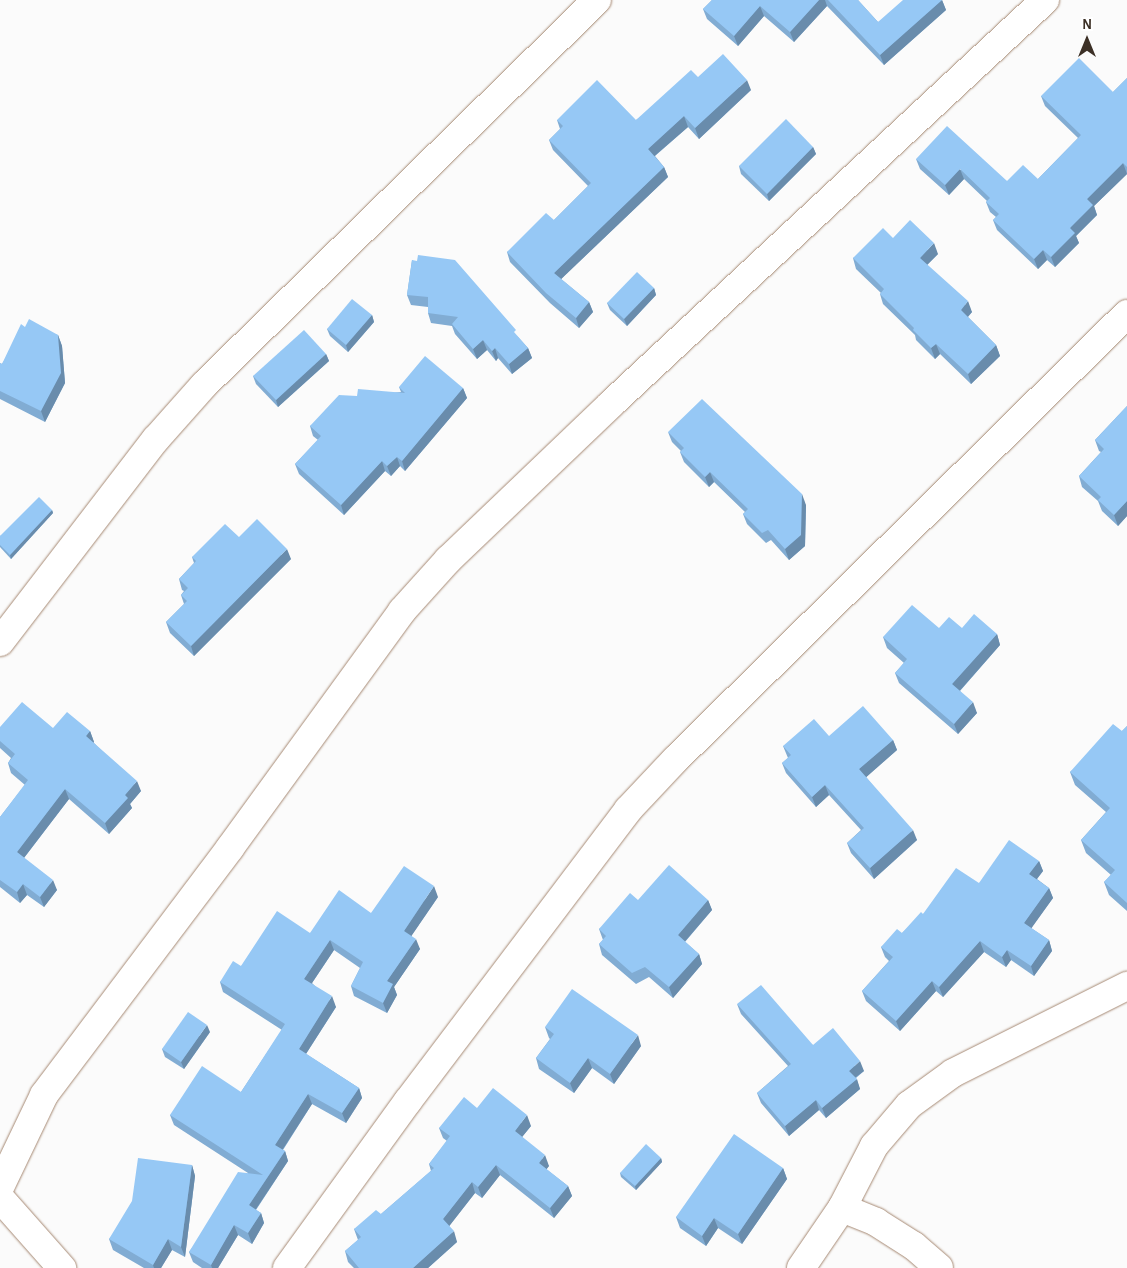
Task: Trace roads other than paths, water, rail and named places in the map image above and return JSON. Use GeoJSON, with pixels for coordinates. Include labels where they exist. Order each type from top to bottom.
{"type":"FeatureCollection","features":[{"type":"Feature","properties":{"kind":"street"},"geometry":{"type":"LineString","coordinates":[[0,642],[156,438],[204,385],[597,0]]}},
{"type":"Feature","properties":{"kind":"street"},"geometry":{"type":"LineString","coordinates":[[0,1187],[44,1095],[259,809],[402,611],[448,560],[604,411],[1045,0]]}},
{"type":"Feature","properties":{"kind":"street"},"geometry":{"type":"LineString","coordinates":[[287,1268],[414,1093],[628,810],[675,760],[1127,314]]}},
{"type":"Feature","properties":{"kind":"street"},"geometry":{"type":"LineString","coordinates":[[801,1268],[842,1208],[874,1146],[909,1105],[953,1073],[1127,986]]}},
{"type":"Feature","properties":{"kind":"street"},"geometry":{"type":"LineString","coordinates":[[0,1198],[62,1268]]}},
{"type":"Feature","properties":{"kind":"street"},"geometry":{"type":"LineString","coordinates":[[842,1208],[876,1222],[914,1246],[939,1268]]}}]}
